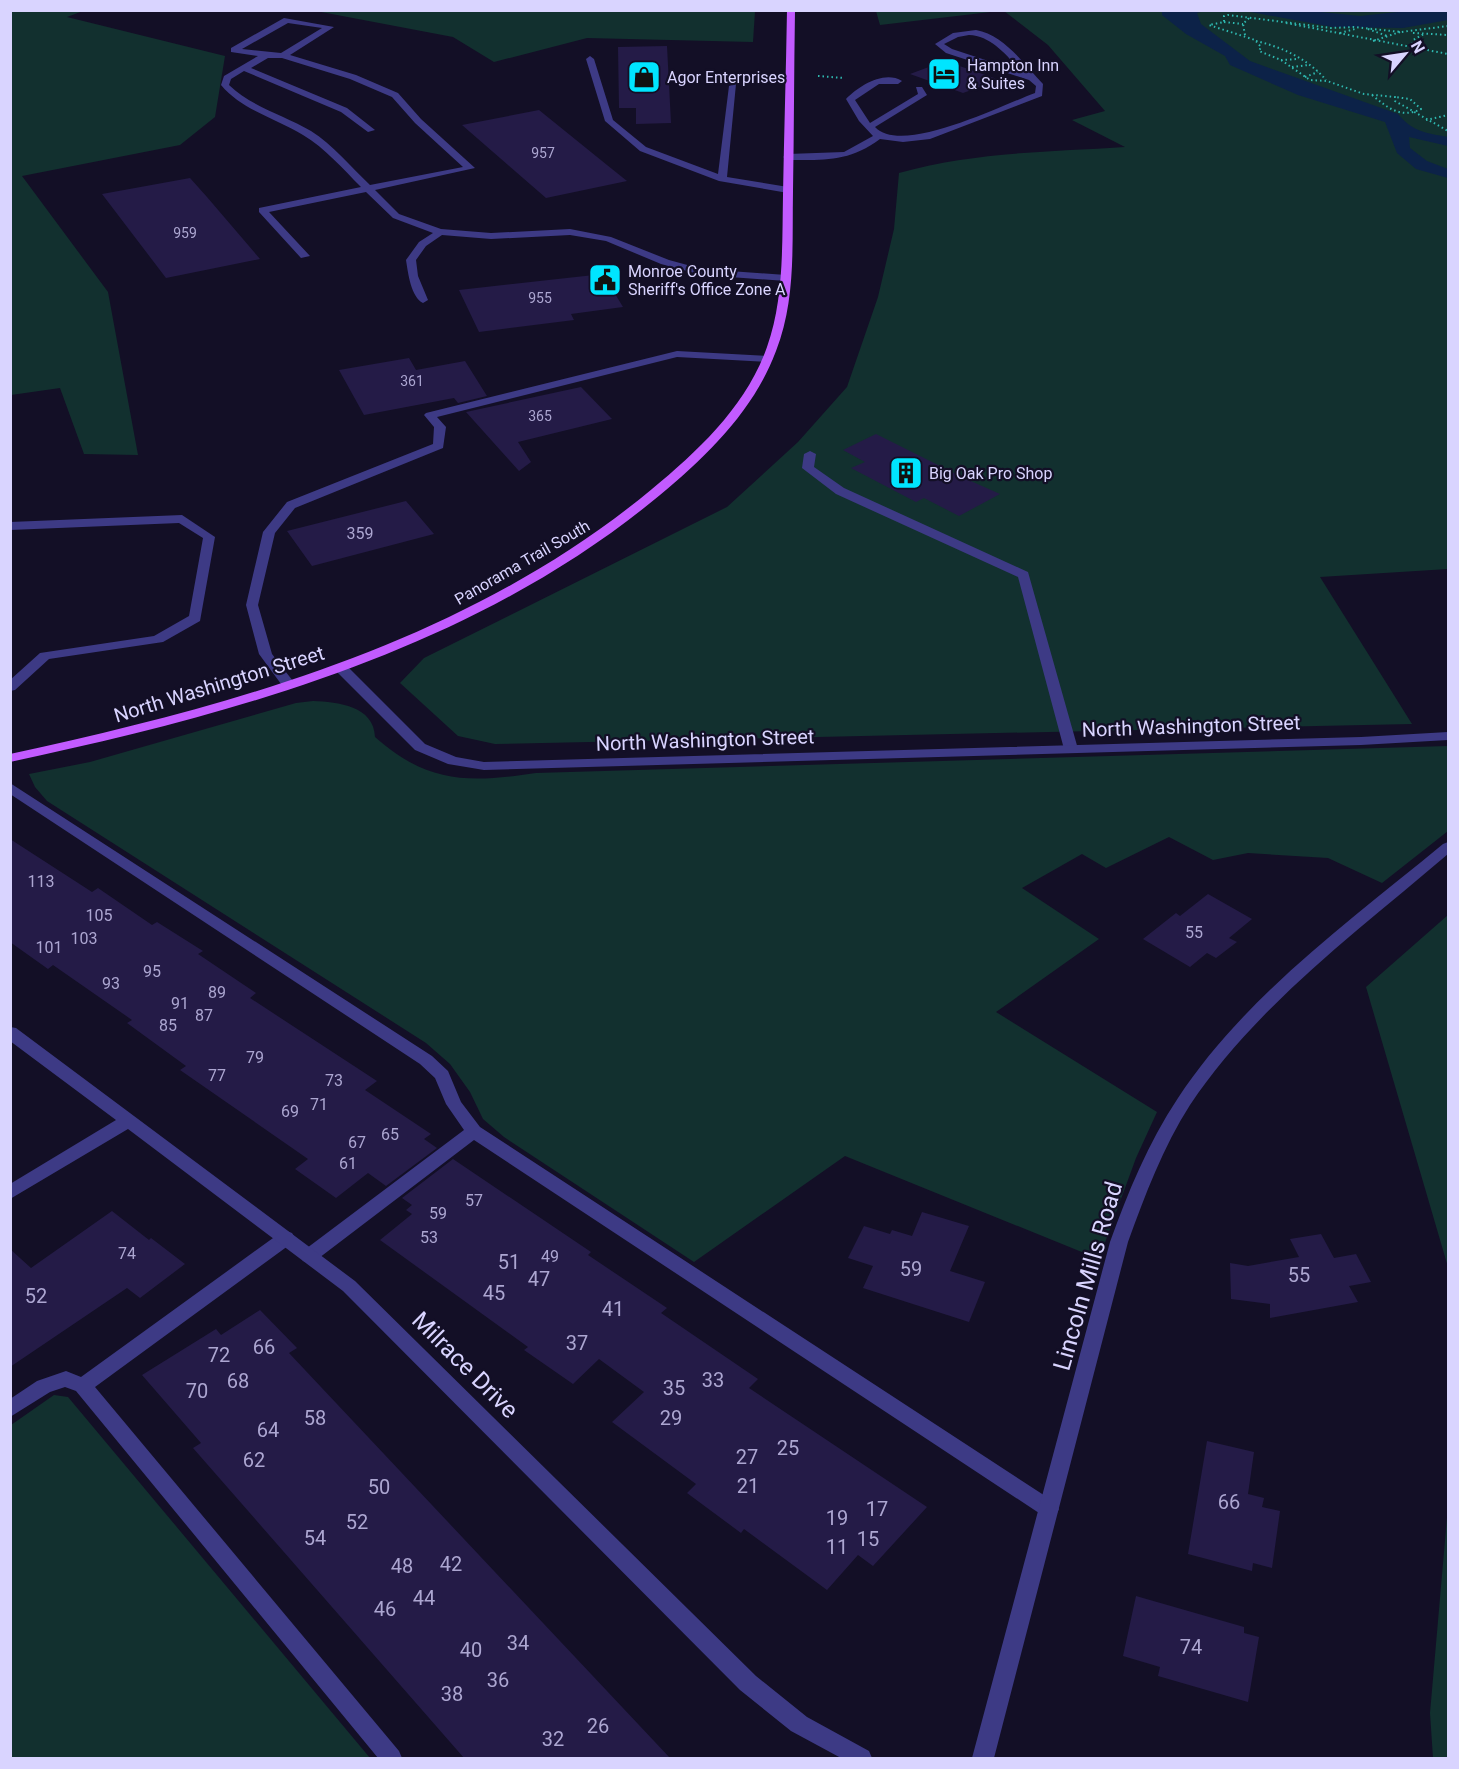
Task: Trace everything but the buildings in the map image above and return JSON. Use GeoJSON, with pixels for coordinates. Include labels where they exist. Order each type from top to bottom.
{"type":"FeatureCollection","features":[{"type":"Feature","properties":{"kind":"main road","name":"Panorama Trail South"},"geometry":{"type":"LineString","coordinates":[[340,668],[451,620],[510,591],[563,561],[617,526],[664,488],[703,451],[736,413],[768,359],[782,317],[786,278],[791,10]]}},
{"type":"Feature","properties":{"kind":"main road","name":"North Washington Street"},"geometry":{"type":"LineString","coordinates":[[10,758],[157,725],[340,668]]}},
{"type":"Feature","properties":{"kind":"street"},"geometry":{"type":"LineString","coordinates":[[283,56],[330,27],[286,20],[234,50],[283,56],[353,77],[395,94],[418,121],[470,168],[262,210],[305,256]]}},
{"type":"Feature","properties":{"kind":"street"},"geometry":{"type":"LineString","coordinates":[[898,81],[877,81],[850,99],[878,136],[903,139],[927,137],[1039,94],[1040,86],[1032,78],[989,37],[972,33],[949,35],[939,44],[949,51],[1032,78]]}},
{"type":"Feature","properties":{"kind":"street"},"geometry":{"type":"LineString","coordinates":[[266,55],[227,78],[225,85],[229,91],[239,99],[307,133],[325,146],[396,216],[440,232],[491,236],[570,232],[608,239],[665,262],[702,272],[786,278]]}},
{"type":"Feature","properties":{"kind":"street"},"geometry":{"type":"LineString","coordinates":[[590,59],[609,122],[643,149],[722,179],[788,189]]}},
{"type":"Feature","properties":{"kind":"street"},"geometry":{"type":"LineString","coordinates":[[244,68],[344,110],[371,130]]}},
{"type":"Feature","properties":{"kind":"street"},"geometry":{"type":"LineString","coordinates":[[722,179],[733,86]]}},
{"type":"Feature","properties":{"kind":"street"},"geometry":{"type":"LineString","coordinates":[[869,127],[923,95],[919,89]]}},
{"type":"Feature","properties":{"kind":"street"},"geometry":{"type":"LineString","coordinates":[[788,157],[833,156],[854,152],[878,136]]}},
{"type":"Feature","properties":{"kind":"street"},"geometry":{"type":"LineString","coordinates":[[423,300],[413,276],[411,260],[422,244],[440,232]]}},
{"type":"Feature","properties":{"kind":"street"},"geometry":{"type":"LineString","coordinates":[[289,685],[266,654],[252,605],[269,532],[291,505],[439,446],[440,427],[430,415],[677,354],[768,359]]}},
{"type":"Feature","properties":{"kind":"street"},"geometry":{"type":"LineString","coordinates":[[810,454],[808,468],[840,491],[1024,574],[1071,749]]}},
{"type":"Feature","properties":{"kind":"street"},"geometry":{"type":"LineString","coordinates":[[10,526],[182,519],[209,537],[195,618],[158,639],[45,656],[10,687]]}},
{"type":"Feature","properties":{"kind":"street","name":"North Washington Street"},"geometry":{"type":"LineString","coordinates":[[340,668],[420,747],[453,761],[484,766],[1350,741],[1449,736]]}},
{"type":"Feature","properties":{"kind":"street"},"geometry":{"type":"LineString","coordinates":[[10,787],[426,1060],[442,1075],[454,1104],[474,1131],[1048,1509]]}},
{"type":"Feature","properties":{"kind":"street","name":"Lincoln Mills Road"},"geometry":{"type":"LineString","coordinates":[[983,1758],[1119,1242],[1139,1185],[1192,1090],[1236,1035],[1278,992],[1449,847]]}},
{"type":"Feature","properties":{"kind":"street","name":"Milrace Drive"},"geometry":{"type":"LineString","coordinates":[[10,1032],[349,1286],[748,1683],[799,1724],[861,1758]]}},
{"type":"Feature","properties":{"kind":"street"},"geometry":{"type":"LineString","coordinates":[[10,1193],[129,1120]]}},
{"type":"Feature","properties":{"kind":"street"},"geometry":{"type":"LineString","coordinates":[[309,1256],[474,1131]]}},
{"type":"Feature","properties":{"kind":"street"},"geometry":{"type":"LineString","coordinates":[[83,1386],[286,1238]]}},
{"type":"Feature","properties":{"kind":"street"},"geometry":{"type":"LineString","coordinates":[[10,1409],[44,1386],[66,1379],[83,1386],[391,1758]]}},
{"type":"Feature","properties":{"kind":"path"},"geometry":{"type":"LineString","coordinates":[[1224,22],[1224,16],[1228,15],[1251,16],[1329,27],[1449,35]]}},
{"type":"Feature","properties":{"kind":"path"},"geometry":{"type":"LineString","coordinates":[[1251,16],[1243,24],[1243,35],[1240,37],[1284,49],[1319,72],[1327,81]]}},
{"type":"Feature","properties":{"kind":"path"},"geometry":{"type":"LineString","coordinates":[[1271,18],[1372,41],[1449,54]]}},
{"type":"Feature","properties":{"kind":"path"},"geometry":{"type":"LineString","coordinates":[[1243,24],[1224,22],[1209,25],[1243,35]]}},
{"type":"Feature","properties":{"kind":"path"},"geometry":{"type":"LineString","coordinates":[[1310,28],[1315,24]]}},
{"type":"Feature","properties":{"kind":"path"},"geometry":{"type":"LineString","coordinates":[[1372,41],[1401,32],[1449,26]]}},
{"type":"Feature","properties":{"kind":"path"},"geometry":{"type":"LineString","coordinates":[[1325,31],[1329,27]]}},
{"type":"Feature","properties":{"kind":"path"},"geometry":{"type":"LineString","coordinates":[[1331,32],[1344,33],[1364,28],[1387,36]]}},
{"type":"Feature","properties":{"kind":"path"},"geometry":{"type":"LineString","coordinates":[[1412,48],[1413,40],[1425,33]]}},
{"type":"Feature","properties":{"kind":"path"},"geometry":{"type":"LineString","coordinates":[[1255,40],[1261,47],[1259,51],[1281,60],[1310,80],[1327,81],[1372,95],[1408,98],[1417,102],[1421,109],[1414,113],[1400,114],[1372,95]]}},
{"type":"Feature","properties":{"kind":"path"},"geometry":{"type":"LineString","coordinates":[[1281,60],[1299,58]]}},
{"type":"Feature","properties":{"kind":"path"},"geometry":{"type":"LineString","coordinates":[[1291,67],[1308,65]]}},
{"type":"Feature","properties":{"kind":"path"},"geometry":{"type":"LineString","coordinates":[[1298,72],[1319,72]]}},
{"type":"Feature","properties":{"kind":"path"},"geometry":{"type":"LineString","coordinates":[[1305,76],[1310,73]]}},
{"type":"Feature","properties":{"kind":"path"},"geometry":{"type":"LineString","coordinates":[[818,76],[844,78]]}},
{"type":"Feature","properties":{"kind":"path"},"geometry":{"type":"LineString","coordinates":[[1395,97],[1395,101],[1448,131],[1446,136]]}},
{"type":"Feature","properties":{"kind":"path"},"geometry":{"type":"LineString","coordinates":[[1426,120],[1449,115]]}},
{"type":"Feature","properties":{"kind":"green space"},"geometry":{"type":"Polygon","coordinates":[[[11,10],[83,11],[67,17],[225,56],[215,117],[180,145],[22,176],[108,292],[138,455],[84,454],[60,388],[11,395],[11,10]]]}},
{"type":"Feature","properties":{"kind":"green space"},"geometry":{"type":"Polygon","coordinates":[[[876,10],[999,11],[880,25],[876,10]]]}},
{"type":"Feature","properties":{"kind":"green space"},"geometry":{"type":"Polygon","coordinates":[[[316,11],[755,11],[753,42],[587,38],[494,62],[453,37],[316,11]]]}},
{"type":"Feature","properties":{"kind":"green space"},"geometry":{"type":"Polygon","coordinates":[[[1004,11],[1448,11],[1448,569],[1320,577],[1412,724],[495,744],[458,736],[400,683],[424,658],[727,507],[798,442],[847,387],[878,297],[894,229],[899,173],[983,157],[1125,147],[1072,120],[1105,111],[1048,45],[1004,11]]]}},
{"type":"Feature","properties":{"kind":"green space"},"geometry":{"type":"Polygon","coordinates":[[[313,701],[343,705],[362,712],[373,727],[375,737],[413,764],[432,772],[470,778],[536,773],[1448,746],[1448,831],[1382,883],[1328,858],[1248,853],[1213,860],[1169,837],[1106,868],[1082,854],[1022,888],[1099,939],[996,1012],[1157,1112],[1136,1158],[1099,1259],[845,1156],[694,1262],[504,1137],[483,1119],[470,1092],[450,1064],[426,1043],[47,801],[35,787],[29,774],[90,762],[296,703],[313,701]]]}},
{"type":"Feature","properties":{"kind":"green space"},"geometry":{"type":"Polygon","coordinates":[[[1448,915],[1448,1267],[1366,987],[1448,915]]]}},
{"type":"Feature","properties":{"kind":"green space"},"geometry":{"type":"Polygon","coordinates":[[[54,1395],[68,1397],[370,1758],[11,1758],[11,1425],[54,1395]]]}},
{"type":"Feature","properties":{"kind":"green space"},"geometry":{"type":"Polygon","coordinates":[[[1448,1506],[1448,1758],[1433,1758],[1430,1713],[1448,1506]]]}},
{"type":"Feature","properties":{"kind":"water"},"geometry":{"type":"Polygon","coordinates":[[[1448,10],[1448,20],[1403,28],[1333,27],[1245,11],[1311,11],[1360,16],[1448,10]]]}},
{"type":"Feature","properties":{"kind":"water"},"geometry":{"type":"Polygon","coordinates":[[[1162,11],[1204,11],[1197,13],[1201,24],[1250,61],[1398,114],[1409,125],[1420,131],[1448,137],[1448,146],[1409,137],[1410,148],[1427,161],[1448,169],[1448,178],[1416,169],[1397,153],[1385,122],[1298,95],[1230,65],[1225,56],[1186,34],[1162,15],[1162,11]]]}},
{"type":"Feature","properties":{"kind":"place","name":"Hampton Inn & Suites"},"geometry":{"type":"Point","coordinates":[944,74]}},
{"type":"Feature","properties":{"kind":"place","name":"Agor Enterprises"},"geometry":{"type":"Point","coordinates":[644,77]}},
{"type":"Feature","properties":{"kind":"place","name":"Monroe County Sheriff's Office Zone A"},"geometry":{"type":"Point","coordinates":[605,280]}},
{"type":"Feature","properties":{"kind":"place","name":"Big Oak Pro Shop"},"geometry":{"type":"Point","coordinates":[906,473]}}]}
